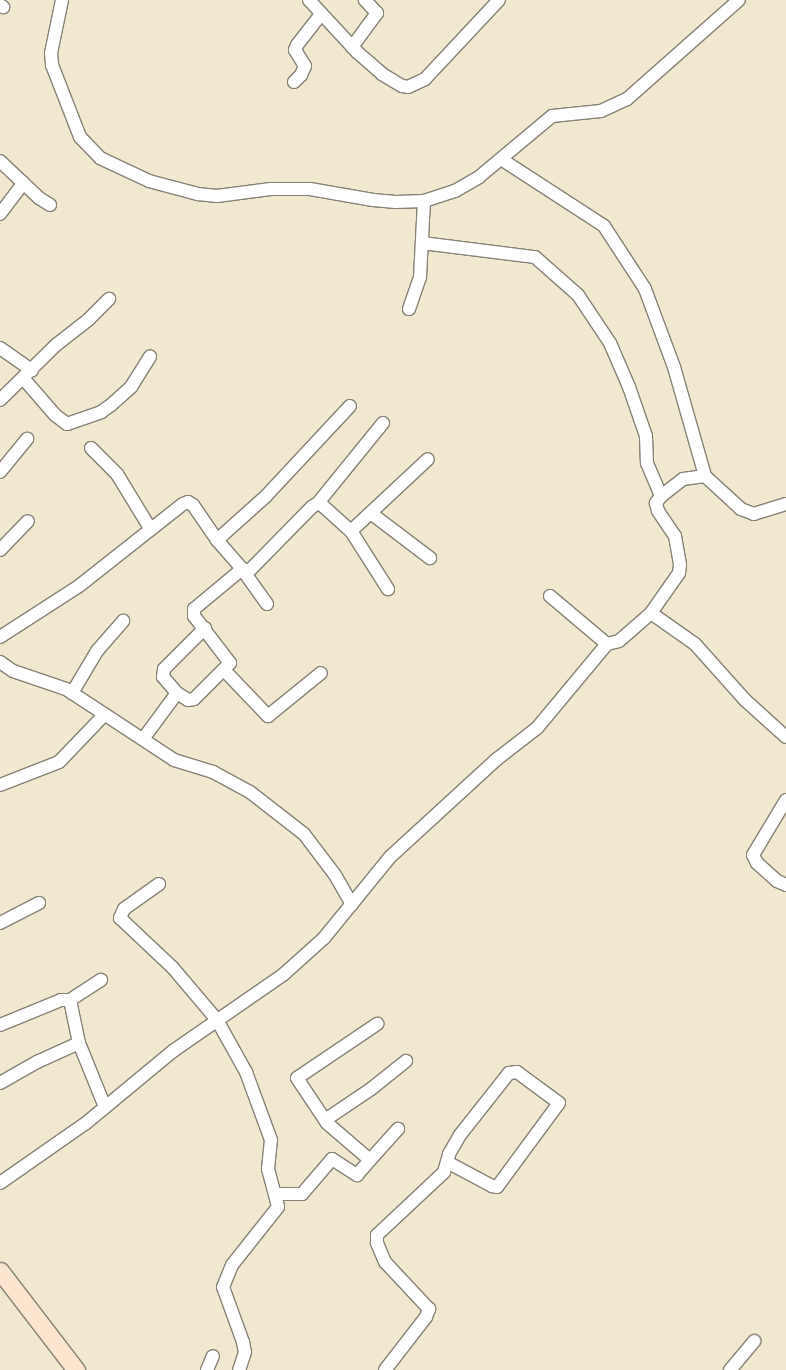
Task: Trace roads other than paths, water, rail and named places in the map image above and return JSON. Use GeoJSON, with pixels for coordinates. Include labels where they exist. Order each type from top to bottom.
{"type":"FeatureCollection","features":[{"type":"Feature","properties":{"kind":"main road"},"geometry":{"type":"LineString","coordinates":[[0,1271],[76,1370]]}},
{"type":"Feature","properties":{"kind":"street"},"geometry":{"type":"LineString","coordinates":[[62,0],[51,53],[52,65],[80,137],[100,158],[149,181],[217,196],[271,189],[310,188],[372,200],[424,201],[455,191],[479,178],[552,116],[601,111],[627,99],[739,0]]}},
{"type":"Feature","properties":{"kind":"street"},"geometry":{"type":"LineString","coordinates":[[309,0],[352,47],[382,74],[398,84],[408,87],[425,79],[499,0]]}},
{"type":"Feature","properties":{"kind":"street"},"geometry":{"type":"LineString","coordinates":[[352,47],[376,18],[377,13],[365,0]]}},
{"type":"Feature","properties":{"kind":"street"},"geometry":{"type":"LineString","coordinates":[[294,82],[301,75],[305,66],[296,50],[297,45],[321,14]]}},
{"type":"Feature","properties":{"kind":"street"},"geometry":{"type":"LineString","coordinates":[[501,159],[604,226],[641,283],[674,367],[705,476],[741,510],[754,514],[786,504]]}},
{"type":"Feature","properties":{"kind":"street"},"geometry":{"type":"LineString","coordinates":[[0,162],[50,205]]}},
{"type":"Feature","properties":{"kind":"street"},"geometry":{"type":"LineString","coordinates":[[0,214],[23,183]]}},
{"type":"Feature","properties":{"kind":"street"},"geometry":{"type":"LineString","coordinates":[[409,308],[420,277],[424,201]]}},
{"type":"Feature","properties":{"kind":"street"},"geometry":{"type":"LineString","coordinates":[[422,243],[535,257],[578,294],[610,343],[629,387],[646,436],[647,463],[661,496]]}},
{"type":"Feature","properties":{"kind":"street"},"geometry":{"type":"LineString","coordinates":[[0,400],[56,345],[88,320],[109,299]]}},
{"type":"Feature","properties":{"kind":"street"},"geometry":{"type":"LineString","coordinates":[[0,348],[27,374],[55,416],[66,424],[101,412],[131,387],[150,357]]}},
{"type":"Feature","properties":{"kind":"street"},"geometry":{"type":"LineString","coordinates":[[217,540],[266,496],[350,406]]}},
{"type":"Feature","properties":{"kind":"street"},"geometry":{"type":"LineString","coordinates":[[242,569],[249,571],[255,567],[312,507],[318,503],[383,423]]}},
{"type":"Feature","properties":{"kind":"street"},"geometry":{"type":"LineString","coordinates":[[0,472],[27,440]]}},
{"type":"Feature","properties":{"kind":"street"},"geometry":{"type":"LineString","coordinates":[[91,448],[117,474],[150,528]]}},
{"type":"Feature","properties":{"kind":"street"},"geometry":{"type":"LineString","coordinates":[[351,531],[372,514],[428,459]]}},
{"type":"Feature","properties":{"kind":"street"},"geometry":{"type":"LineString","coordinates":[[0,1183],[105,1107],[173,1051],[284,974],[324,938],[390,857],[497,759],[537,728],[607,644],[619,641],[651,613],[679,573],[680,565],[675,536],[658,511],[656,503],[661,496],[683,478],[705,476]]}},
{"type":"Feature","properties":{"kind":"street"},"geometry":{"type":"LineString","coordinates":[[0,637],[79,586],[150,528],[188,502],[217,540],[242,569],[267,604]]}},
{"type":"Feature","properties":{"kind":"street"},"geometry":{"type":"LineString","coordinates":[[318,503],[351,531],[388,590]]}},
{"type":"Feature","properties":{"kind":"street"},"geometry":{"type":"LineString","coordinates":[[372,514],[430,558]]}},
{"type":"Feature","properties":{"kind":"street"},"geometry":{"type":"LineString","coordinates":[[0,550],[28,521]]}},
{"type":"Feature","properties":{"kind":"street"},"geometry":{"type":"LineString","coordinates":[[205,628],[162,673],[177,693],[188,700],[194,699],[224,670],[230,660],[205,628],[194,616],[194,609],[242,569]]}},
{"type":"Feature","properties":{"kind":"street"},"geometry":{"type":"LineString","coordinates":[[550,596],[607,644]]}},
{"type":"Feature","properties":{"kind":"street"},"geometry":{"type":"LineString","coordinates":[[651,613],[695,644],[745,700],[786,737]]}},
{"type":"Feature","properties":{"kind":"street"},"geometry":{"type":"LineString","coordinates":[[72,693],[97,651],[123,621]]}},
{"type":"Feature","properties":{"kind":"street"},"geometry":{"type":"LineString","coordinates":[[0,662],[13,671],[55,684],[72,693],[174,760],[212,772],[250,792],[304,834],[331,869],[352,905]]}},
{"type":"Feature","properties":{"kind":"street"},"geometry":{"type":"LineString","coordinates":[[224,670],[268,716],[321,673]]}},
{"type":"Feature","properties":{"kind":"street"},"geometry":{"type":"LineString","coordinates":[[143,739],[177,693]]}},
{"type":"Feature","properties":{"kind":"street"},"geometry":{"type":"LineString","coordinates":[[0,785],[59,762],[105,714]]}},
{"type":"Feature","properties":{"kind":"street"},"geometry":{"type":"LineString","coordinates":[[786,800],[753,855],[757,863],[777,881],[786,885]]}},
{"type":"Feature","properties":{"kind":"street"},"geometry":{"type":"LineString","coordinates":[[159,884],[124,909],[120,918],[173,968],[217,1020],[242,1065],[268,1128],[271,1150],[268,1169],[276,1194],[278,1207],[275,1213],[232,1265],[224,1282],[224,1294],[243,1342],[244,1352],[239,1370]]}},
{"type":"Feature","properties":{"kind":"street"},"geometry":{"type":"LineString","coordinates":[[0,924],[39,903]]}},
{"type":"Feature","properties":{"kind":"street"},"geometry":{"type":"LineString","coordinates":[[0,1025],[61,1000],[70,1000],[101,980]]}},
{"type":"Feature","properties":{"kind":"street"},"geometry":{"type":"LineString","coordinates":[[70,1000],[79,1043],[105,1107]]}},
{"type":"Feature","properties":{"kind":"street"},"geometry":{"type":"LineString","coordinates":[[370,1160],[325,1120],[297,1080],[298,1075],[349,1044],[376,1024]]}},
{"type":"Feature","properties":{"kind":"street"},"geometry":{"type":"LineString","coordinates":[[0,1083],[37,1062],[79,1043]]}},
{"type":"Feature","properties":{"kind":"street"},"geometry":{"type":"LineString","coordinates":[[325,1120],[371,1089],[406,1062]]}},
{"type":"Feature","properties":{"kind":"street"},"geometry":{"type":"LineString","coordinates":[[385,1370],[426,1317],[429,1309],[385,1262],[376,1239],[380,1231],[441,1175],[447,1162],[460,1135],[512,1072],[517,1072],[559,1103],[497,1187],[492,1186],[447,1162]]}},
{"type":"Feature","properties":{"kind":"street"},"geometry":{"type":"LineString","coordinates":[[276,1194],[302,1194],[332,1159],[358,1175],[398,1129]]}},
{"type":"Feature","properties":{"kind":"street"},"geometry":{"type":"LineString","coordinates":[[730,1370],[754,1341]]}},
{"type":"Feature","properties":{"kind":"street"},"geometry":{"type":"LineString","coordinates":[[207,1370],[213,1356]]}}]}
